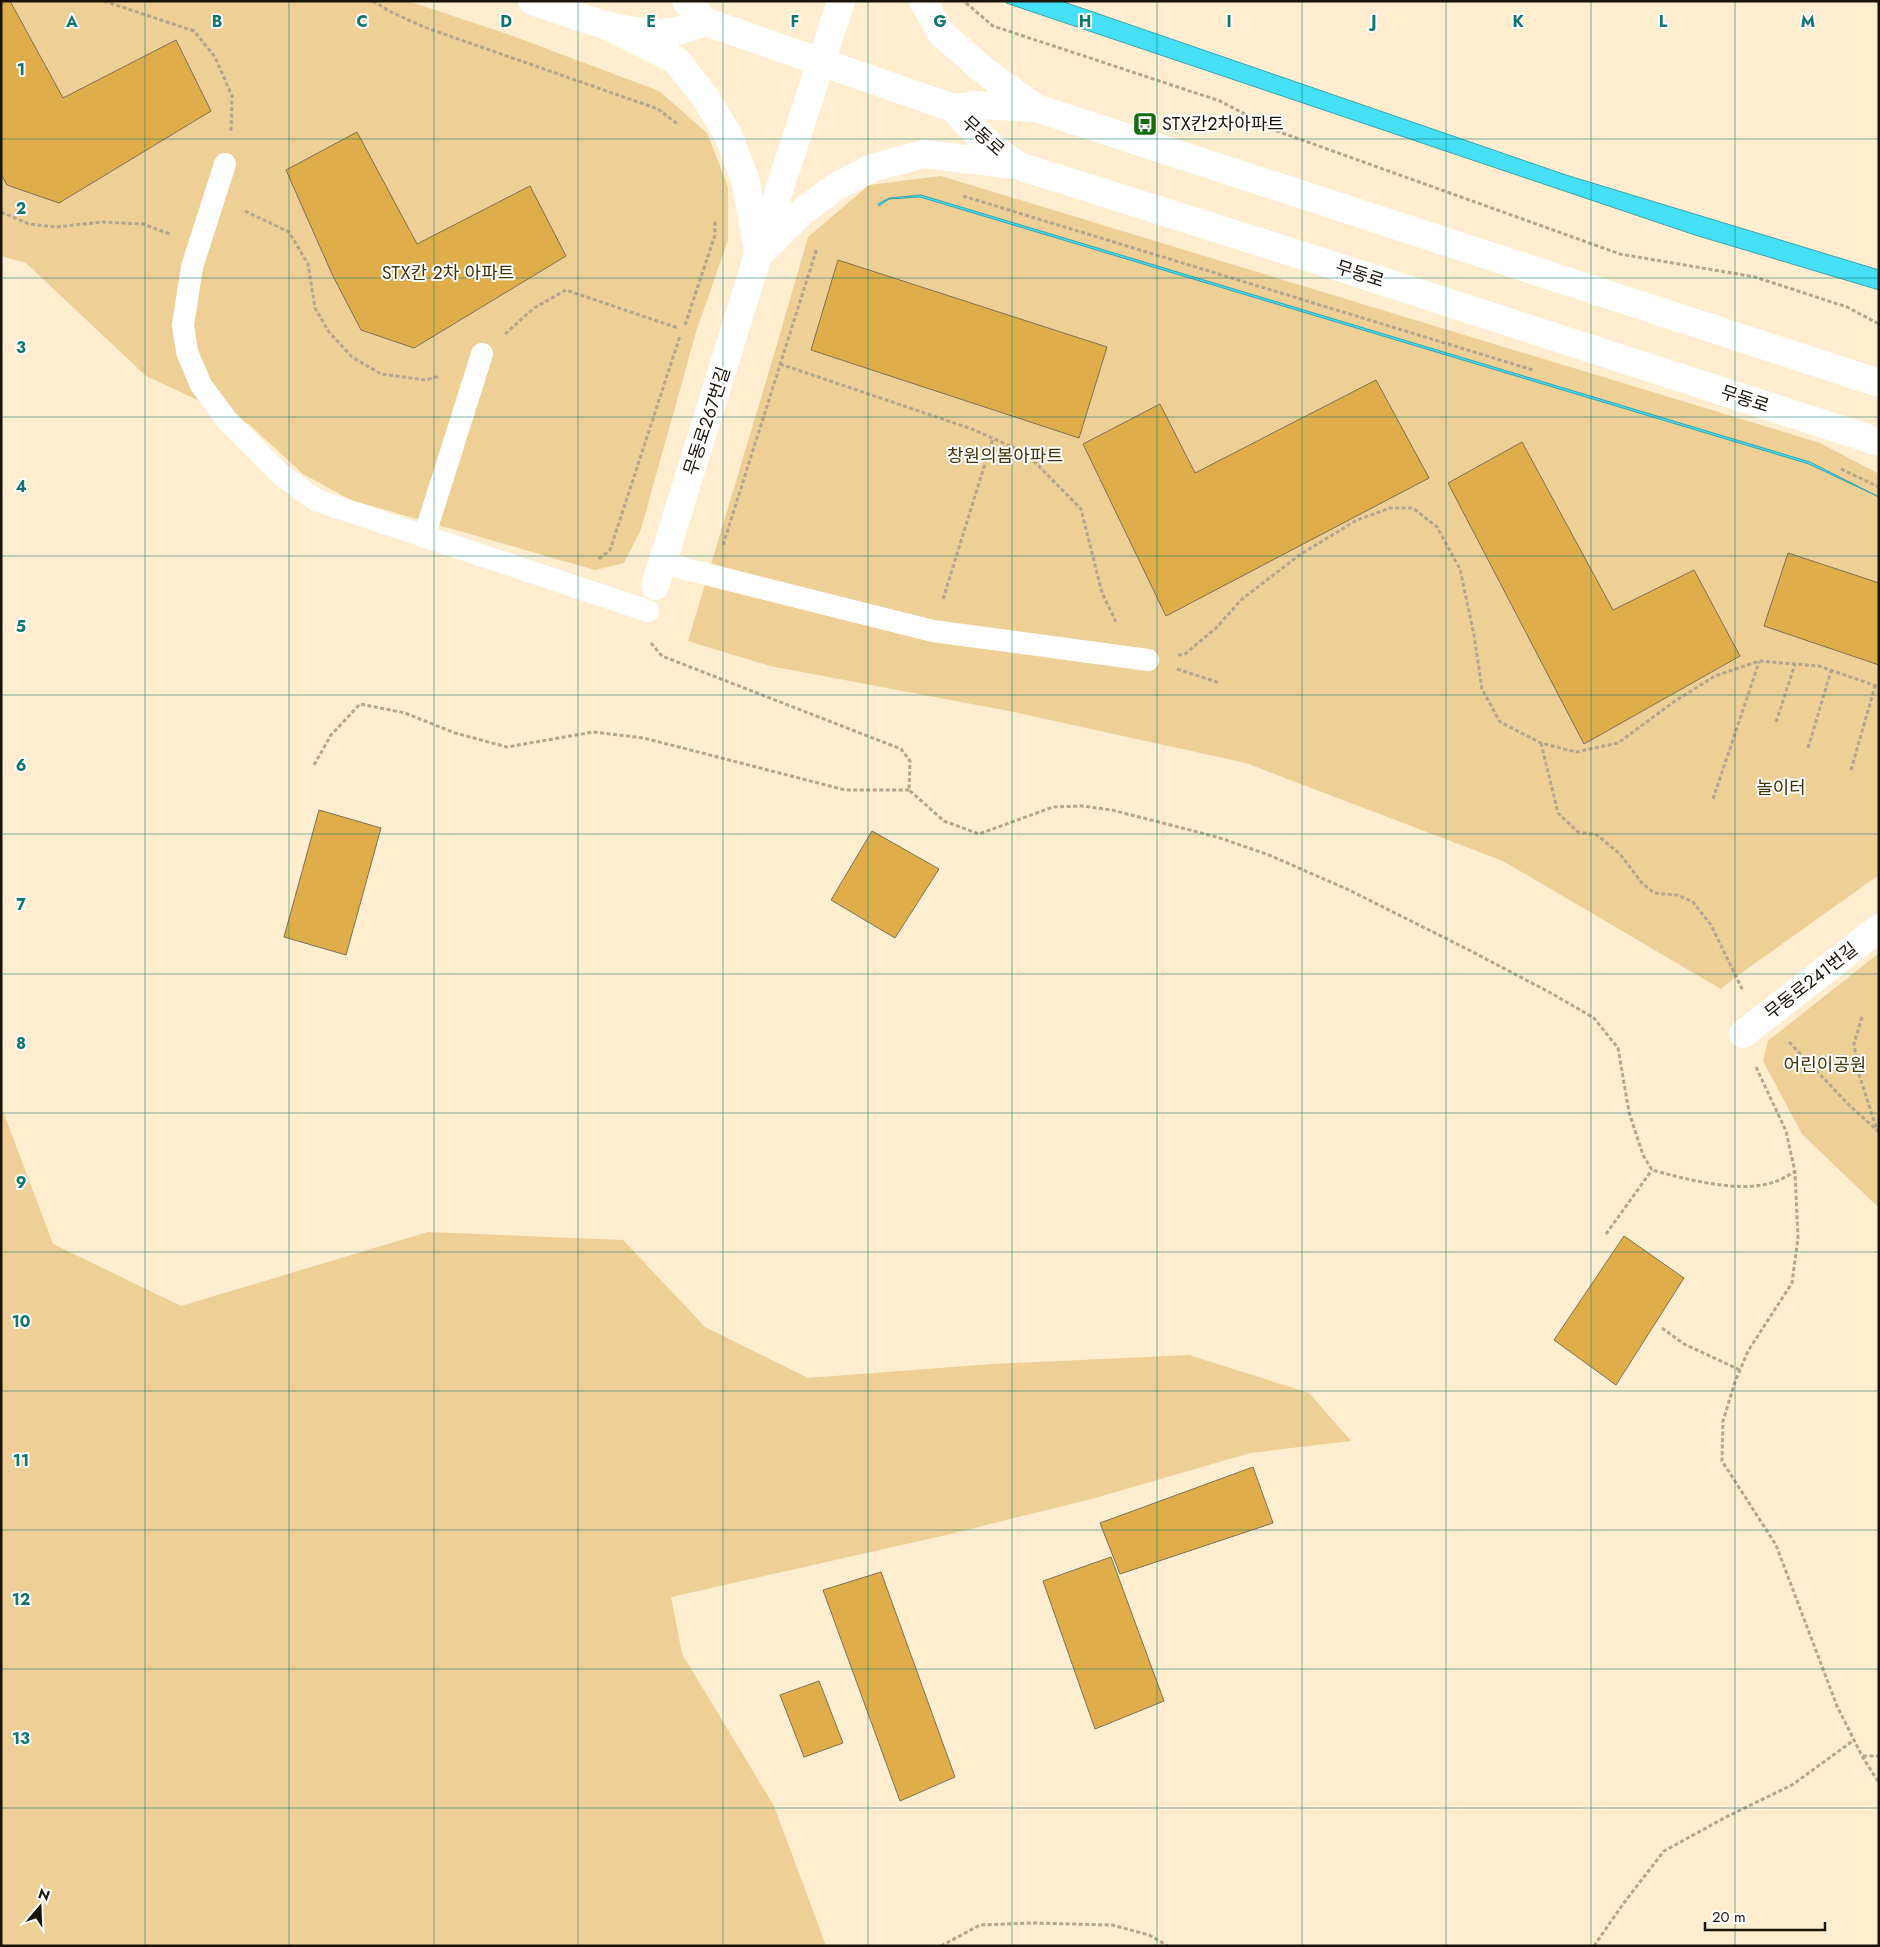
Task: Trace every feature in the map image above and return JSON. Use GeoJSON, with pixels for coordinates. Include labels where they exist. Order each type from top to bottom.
{"type":"FeatureCollection","features":[{"type":"Feature","properties":{"kind":"main road"},"geometry":{"type":"LineString","coordinates":[[532,1],[608,26],[676,60],[705,96],[728,135],[746,182],[758,256]]}},
{"type":"Feature","properties":{"kind":"main road"},"geometry":{"type":"LineString","coordinates":[[686,1],[706,22],[953,108]]}},
{"type":"Feature","properties":{"kind":"main road","name":"무동로267번길"},"geometry":{"type":"LineString","coordinates":[[655,587],[758,256],[841,1]]}},
{"type":"Feature","properties":{"kind":"main road"},"geometry":{"type":"LineString","coordinates":[[923,1],[942,33],[982,69],[1036,108]]}},
{"type":"Feature","properties":{"kind":"main road"},"geometry":{"type":"LineString","coordinates":[[608,26],[643,32],[675,31],[706,22]]}},
{"type":"Feature","properties":{"kind":"main road","name":"무동로"},"geometry":{"type":"LineString","coordinates":[[953,108],[979,104],[1036,108],[1879,383]]}},
{"type":"Feature","properties":{"kind":"main road","name":"무동로"},"geometry":{"type":"LineString","coordinates":[[953,108],[997,152],[1020,166],[1330,264],[1879,442]]}},
{"type":"Feature","properties":{"kind":"main road"},"geometry":{"type":"LineString","coordinates":[[758,256],[801,213],[835,187],[872,168],[923,154],[1020,166]]}},
{"type":"Feature","properties":{"kind":"main road","name":"무동로241번길"},"geometry":{"type":"LineString","coordinates":[[1751,1028],[1879,928]]}},
{"type":"Feature","properties":{"kind":"lane"},"geometry":{"type":"LineString","coordinates":[[225,164],[192,267],[183,325],[187,352],[201,385],[226,419],[280,474],[316,500],[424,536],[655,587],[933,631],[1148,660]]}},
{"type":"Feature","properties":{"kind":"lane"},"geometry":{"type":"LineString","coordinates":[[424,536],[482,354]]}},
{"type":"Feature","properties":{"kind":"path"},"geometry":{"type":"LineString","coordinates":[[104,1],[194,31],[215,57],[232,96],[231,136],[225,164]]}},
{"type":"Feature","properties":{"kind":"path"},"geometry":{"type":"LineString","coordinates":[[373,1],[389,11],[424,27],[658,109],[685,131]]}},
{"type":"Feature","properties":{"kind":"path"},"geometry":{"type":"LineString","coordinates":[[964,1],[993,26],[1220,101],[1277,131],[1620,254],[1755,277],[1847,307],[1879,324]]}},
{"type":"Feature","properties":{"kind":"path"},"geometry":{"type":"LineString","coordinates":[[961,195],[1534,370]]}},
{"type":"Feature","properties":{"kind":"path"},"geometry":{"type":"LineString","coordinates":[[214,199],[259,216],[289,232],[308,264],[315,308],[329,332],[352,357],[381,374],[426,380],[465,369],[534,308],[566,290],[678,328]]}},
{"type":"Feature","properties":{"kind":"path"},"geometry":{"type":"LineString","coordinates":[[1,212],[30,224],[56,226],[102,222],[143,224],[199,244]]}},
{"type":"Feature","properties":{"kind":"path"},"geometry":{"type":"LineString","coordinates":[[685,325],[715,235],[716,215]]}},
{"type":"Feature","properties":{"kind":"path"},"geometry":{"type":"LineString","coordinates":[[722,551],[810,265],[819,242]]}},
{"type":"Feature","properties":{"kind":"path"},"geometry":{"type":"LineString","coordinates":[[594,559],[601,558],[610,550],[680,336]]}},
{"type":"Feature","properties":{"kind":"path"},"geometry":{"type":"LineString","coordinates":[[780,364],[972,429],[1026,453],[1081,509],[1102,593],[1121,631],[1148,660],[1220,683]]}},
{"type":"Feature","properties":{"kind":"path"},"geometry":{"type":"LineString","coordinates":[[933,631],[993,438]]}},
{"type":"Feature","properties":{"kind":"path"},"geometry":{"type":"LineString","coordinates":[[1837,467],[1879,487]]}},
{"type":"Feature","properties":{"kind":"path"},"geometry":{"type":"LineString","coordinates":[[1148,660],[1185,654],[1216,628],[1242,599],[1302,554],[1357,520],[1390,508],[1413,508],[1437,527],[1460,569],[1474,635],[1482,689],[1500,722],[1541,743],[1576,752],[1618,743],[1675,701],[1715,676],[1759,661],[1819,666],[1877,686],[1851,770]]}},
{"type":"Feature","properties":{"kind":"path"},"geometry":{"type":"LineString","coordinates":[[655,587],[644,632],[662,656],[900,748],[910,761],[910,790]]}},
{"type":"Feature","properties":{"kind":"path"},"geometry":{"type":"LineString","coordinates":[[1713,799],[1759,661]]}},
{"type":"Feature","properties":{"kind":"path"},"geometry":{"type":"LineString","coordinates":[[1776,722],[1795,664]]}},
{"type":"Feature","properties":{"kind":"path"},"geometry":{"type":"LineString","coordinates":[[1808,748],[1831,670]]}},
{"type":"Feature","properties":{"kind":"path"},"geometry":{"type":"LineString","coordinates":[[314,765],[330,735],[360,704],[405,713],[455,734],[507,747],[593,732],[644,738],[845,790],[910,790],[944,821],[979,834],[1053,807],[1082,806],[1112,810],[1217,837],[1269,855],[1349,890],[1467,949],[1594,1018],[1618,1048],[1630,1112],[1643,1154],[1652,1170],[1692,1181],[1746,1186],[1774,1183],[1795,1172]]}},
{"type":"Feature","properties":{"kind":"path"},"geometry":{"type":"LineString","coordinates":[[1541,743],[1558,813],[1578,832],[1597,835],[1620,854],[1642,883],[1654,894],[1676,895],[1693,902],[1711,925],[1751,1028],[1762,1082],[1786,1131],[1795,1172],[1798,1238],[1792,1283],[1748,1351],[1740,1370],[1723,1421],[1722,1461],[1776,1545],[1837,1706],[1862,1756],[1879,1784]]}},
{"type":"Feature","properties":{"kind":"path"},"geometry":{"type":"LineString","coordinates":[[1862,1017],[1854,1044],[1858,1071],[1878,1131]]}},
{"type":"Feature","properties":{"kind":"path"},"geometry":{"type":"LineString","coordinates":[[1789,1042],[1850,1106],[1878,1131]]}},
{"type":"Feature","properties":{"kind":"path"},"geometry":{"type":"LineString","coordinates":[[1606,1234],[1652,1170]]}},
{"type":"Feature","properties":{"kind":"path"},"geometry":{"type":"LineString","coordinates":[[1662,1328],[1684,1344],[1740,1370]]}},
{"type":"Feature","properties":{"kind":"path"},"geometry":{"type":"LineString","coordinates":[[1594,1946],[1623,1904],[1664,1851],[1726,1817],[1792,1785],[1854,1740]]}},
{"type":"Feature","properties":{"kind":"path"},"geometry":{"type":"LineString","coordinates":[[1862,1756],[1879,1756]]}},
{"type":"Feature","properties":{"kind":"path"},"geometry":{"type":"LineString","coordinates":[[941,1946],[980,1925],[1033,1922],[1112,1925],[1149,1935],[1168,1946]]}},
{"type":"Feature","properties":{"kind":"green space","name":"STX칸 2차 아파트"},"geometry":{"type":"Polygon","coordinates":[[[1,1],[408,1],[510,35],[659,91],[707,133],[728,187],[728,240],[696,332],[641,529],[624,563],[595,570],[351,500],[303,474],[249,424],[146,376],[26,263],[1,256],[1,1]]]}},
{"type":"Feature","properties":{"kind":"green space","name":"창원의봄아파트"},"geometry":{"type":"Polygon","coordinates":[[[941,176],[1820,443],[1879,474],[1879,875],[1721,989],[1503,861],[1246,763],[1009,711],[770,666],[688,641],[808,237],[869,185],[941,176]]]}},
{"type":"Feature","properties":{"kind":"green space","name":"어린이공원"},"geometry":{"type":"Polygon","coordinates":[[[1879,953],[1879,1208],[1802,1134],[1763,1061],[1768,1041],[1879,953]]]}},
{"type":"Feature","properties":{"kind":"green space"},"geometry":{"type":"Polygon","coordinates":[[[1,1106],[53,1244],[181,1306],[428,1232],[623,1240],[705,1327],[808,1378],[992,1364],[1189,1355],[1309,1393],[1351,1441],[1250,1453],[1095,1498],[946,1535],[671,1597],[682,1654],[774,1806],[826,1946],[1,1946],[1,1106]]]}},
{"type":"Feature","properties":{"kind":"water"},"geometry":{"type":"Polygon","coordinates":[[[1006,1],[1061,1],[1566,175],[1879,270],[1879,290],[1695,235],[1006,3],[1006,1]]]}},
{"type":"Feature","properties":{"kind":"water"},"geometry":{"type":"Polygon","coordinates":[[[921,195],[1810,462],[1879,497],[1809,464],[920,197],[889,199],[879,206],[878,204],[889,198],[921,195]]]}},
{"type":"Feature","properties":{"kind":"building"},"geometry":{"type":"Polygon","coordinates":[[[1,1],[10,1],[63,98],[176,40],[211,111],[59,203],[7,185],[1,174],[1,1]]]}},
{"type":"Feature","properties":{"kind":"building"},"geometry":{"type":"Polygon","coordinates":[[[357,132],[417,244],[530,186],[566,256],[414,348],[361,330],[332,274],[286,170],[357,132]]]}},
{"type":"Feature","properties":{"kind":"building"},"geometry":{"type":"Polygon","coordinates":[[[838,260],[1107,347],[1079,438],[811,350],[838,260]]]}},
{"type":"Feature","properties":{"kind":"building"},"geometry":{"type":"Polygon","coordinates":[[[1376,380],[1429,478],[1166,616],[1083,444],[1160,404],[1195,473],[1376,380]]]}},
{"type":"Feature","properties":{"kind":"building"},"geometry":{"type":"Polygon","coordinates":[[[1522,442],[1613,610],[1694,570],[1740,656],[1584,744],[1448,483],[1522,442]]]}},
{"type":"Feature","properties":{"kind":"building"},"geometry":{"type":"Polygon","coordinates":[[[1788,553],[1879,583],[1879,665],[1764,626],[1788,553]]]}},
{"type":"Feature","properties":{"kind":"building"},"geometry":{"type":"Polygon","coordinates":[[[319,810],[381,828],[346,955],[284,937],[319,810]]]}},
{"type":"Feature","properties":{"kind":"building"},"geometry":{"type":"Polygon","coordinates":[[[872,831],[939,869],[895,938],[831,900],[872,831]]]}},
{"type":"Feature","properties":{"kind":"building"},"geometry":{"type":"Polygon","coordinates":[[[1624,1236],[1684,1278],[1616,1385],[1554,1340],[1624,1236]]]}},
{"type":"Feature","properties":{"kind":"building"},"geometry":{"type":"Polygon","coordinates":[[[1253,1467],[1273,1523],[1120,1574],[1100,1523],[1253,1467]]]}},
{"type":"Feature","properties":{"kind":"building"},"geometry":{"type":"Polygon","coordinates":[[[1111,1557],[1164,1701],[1095,1729],[1043,1581],[1111,1557]]]}},
{"type":"Feature","properties":{"kind":"building"},"geometry":{"type":"Polygon","coordinates":[[[881,1572],[955,1777],[900,1801],[823,1590],[881,1572]]]}},
{"type":"Feature","properties":{"kind":"building"},"geometry":{"type":"Polygon","coordinates":[[[819,1681],[843,1743],[804,1757],[780,1695],[819,1681]]]}},
{"type":"Feature","properties":{"kind":"place","name":"STX칸2차아파트"},"geometry":{"type":"Point","coordinates":[1145,124]}},
{"type":"Feature","properties":{"kind":"park label","name":"놀이터"},"geometry":{"type":"Point","coordinates":[1781,788]}}]}
